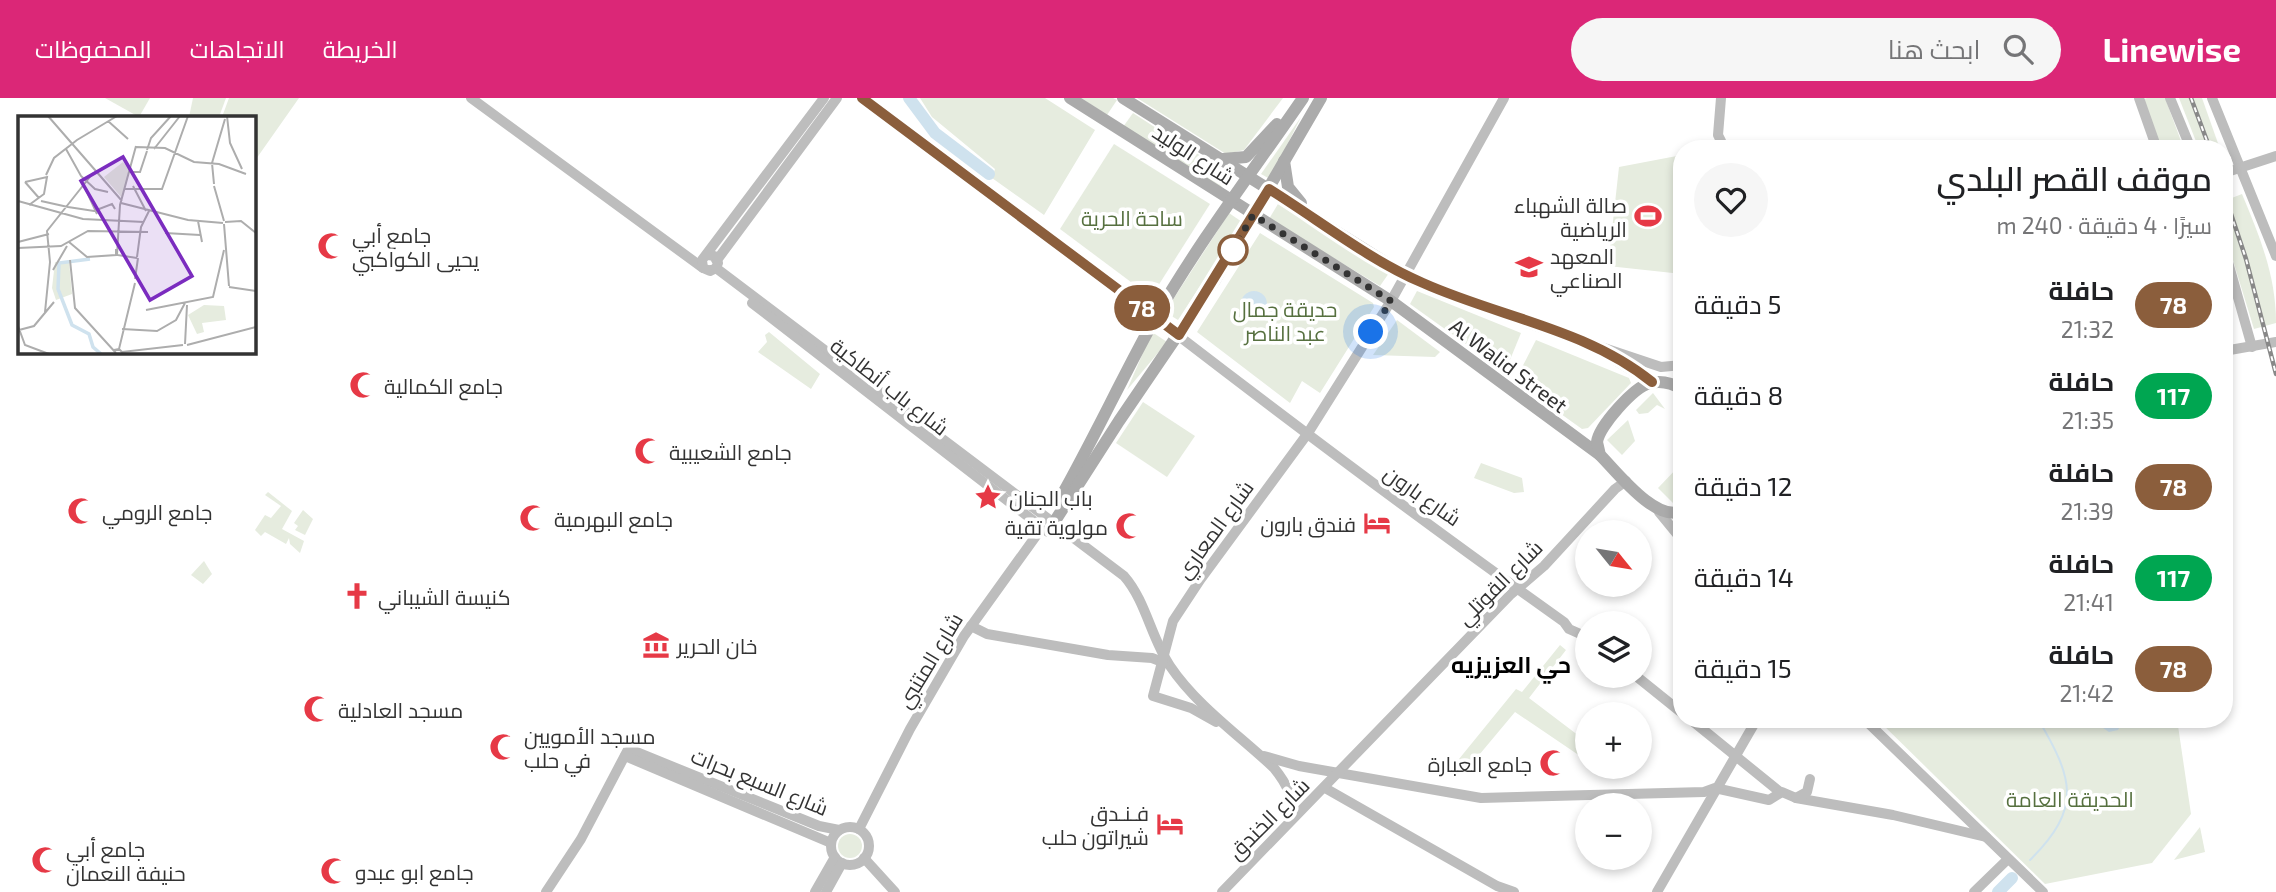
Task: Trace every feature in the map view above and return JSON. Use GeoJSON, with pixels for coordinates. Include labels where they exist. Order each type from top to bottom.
{"type":"FeatureCollection","features":[{"type":"Feature","properties":{"kind":"main road"},"geometry":{"type":"LineString","coordinates":[[471,98],[687,253],[711,265]]}},
{"type":"Feature","properties":{"kind":"main road"},"geometry":{"type":"LineString","coordinates":[[711,265],[824,98]]}},
{"type":"Feature","properties":{"kind":"main road"},"geometry":{"type":"LineString","coordinates":[[711,265],[837,98]]}},
{"type":"Feature","properties":{"kind":"main road","name":"شارع بارون"},"geometry":{"type":"LineString","coordinates":[[862,98],[1575,632]]}},
{"type":"Feature","properties":{"kind":"main road","name":"شارع الوليد"},"geometry":{"type":"LineString","coordinates":[[1070,98],[1253,215]]}},
{"type":"Feature","properties":{"kind":"main road"},"geometry":{"type":"LineString","coordinates":[[1124,98],[1407,276],[1466,301],[1589,343],[1661,367],[1673,366]]}},
{"type":"Feature","properties":{"kind":"main road"},"geometry":{"type":"LineString","coordinates":[[1220,159],[1237,160],[1246,157],[1302,98]]}},
{"type":"Feature","properties":{"kind":"main road"},"geometry":{"type":"LineString","coordinates":[[987,634],[984,624],[988,613],[1048,526],[1155,318],[1302,98]]}},
{"type":"Feature","properties":{"kind":"main road","name":"شارع المتنبي"},"geometry":{"type":"LineString","coordinates":[[859,829],[910,729],[971,626],[1048,526],[1179,335],[1269,189],[1321,98]]}},
{"type":"Feature","properties":{"kind":"main road","name":"شارع المعاري"},"geometry":{"type":"LineString","coordinates":[[1164,663],[1174,621],[1200,580],[1308,433],[1407,276],[1504,98]]}},
{"type":"Feature","properties":{"kind":"main road"},"geometry":{"type":"LineString","coordinates":[[1720,140],[1718,135],[1721,98]]}},
{"type":"Feature","properties":{"kind":"main road"},"geometry":{"type":"LineString","coordinates":[[2139,98],[2154,140]]}},
{"type":"Feature","properties":{"kind":"main road"},"geometry":{"type":"LineString","coordinates":[[2170,98],[2187,140]]}},
{"type":"Feature","properties":{"kind":"main road"},"geometry":{"type":"LineString","coordinates":[[2212,98],[2230,140]]}},
{"type":"Feature","properties":{"kind":"main road"},"geometry":{"type":"LineString","coordinates":[[2233,148],[2276,256]]}},
{"type":"Feature","properties":{"kind":"main road"},"geometry":{"type":"LineString","coordinates":[[2233,170],[2276,156]]}},
{"type":"Feature","properties":{"kind":"main road"},"geometry":{"type":"LineString","coordinates":[[1284,161],[1291,194],[1318,220]]}},
{"type":"Feature","properties":{"kind":"main road","name":"Al Walid Street"},"geometry":{"type":"LineString","coordinates":[[1253,215],[1391,301],[1600,455],[1659,512]]}},
{"type":"Feature","properties":{"kind":"main road","name":"شارع باب أنطاكية"},"geometry":{"type":"LineString","coordinates":[[711,265],[1048,526]]}},
{"type":"Feature","properties":{"kind":"main road","name":"شارع باب أنطاكية"},"geometry":{"type":"LineString","coordinates":[[711,265],[1048,526]]}},
{"type":"Feature","properties":{"kind":"main road"},"geometry":{"type":"LineString","coordinates":[[2233,280],[2252,347]]}},
{"type":"Feature","properties":{"kind":"main road"},"geometry":{"type":"LineString","coordinates":[[1589,343],[1652,382]]}},
{"type":"Feature","properties":{"kind":"main road"},"geometry":{"type":"LineString","coordinates":[[2233,350],[2275,343]]}},
{"type":"Feature","properties":{"kind":"main road"},"geometry":{"type":"LineString","coordinates":[[1600,455],[1597,442],[1601,429],[1639,389],[1652,382],[1673,385]]}},
{"type":"Feature","properties":{"kind":"main road","name":"شارع القوتلي"},"geometry":{"type":"LineString","coordinates":[[1341,771],[1517,588],[1544,566],[1615,489],[1626,481]]}},
{"type":"Feature","properties":{"kind":"main road"},"geometry":{"type":"LineString","coordinates":[[1659,512],[1673,514]]}},
{"type":"Feature","properties":{"kind":"main road"},"geometry":{"type":"LineString","coordinates":[[1659,512],[1673,529]]}},
{"type":"Feature","properties":{"kind":"main road"},"geometry":{"type":"LineString","coordinates":[[1048,526],[1129,582],[1164,663],[1208,708],[1274,768],[1289,789],[1292,819]]}},
{"type":"Feature","properties":{"kind":"main road"},"geometry":{"type":"LineString","coordinates":[[971,626],[987,634],[1164,663]]}},
{"type":"Feature","properties":{"kind":"main road"},"geometry":{"type":"LineString","coordinates":[[1164,663],[1153,696],[1197,711],[1238,736]]}},
{"type":"Feature","properties":{"kind":"main road"},"geometry":{"type":"LineString","coordinates":[[1651,688],[1673,706]]}},
{"type":"Feature","properties":{"kind":"main road"},"geometry":{"type":"LineString","coordinates":[[1702,728],[1780,792],[1796,798],[1893,815],[1986,837]]}},
{"type":"Feature","properties":{"kind":"main road"},"geometry":{"type":"LineString","coordinates":[[1657,892],[1751,728]]}},
{"type":"Feature","properties":{"kind":"main road"},"geometry":{"type":"LineString","coordinates":[[1873,728],[2008,859],[2034,889]]}},
{"type":"Feature","properties":{"kind":"main road"},"geometry":{"type":"LineString","coordinates":[[546,892],[581,839],[629,749]]}},
{"type":"Feature","properties":{"kind":"main road","name":"شارع السبع بحرات"},"geometry":{"type":"LineString","coordinates":[[629,749],[818,826],[839,830]]}},
{"type":"Feature","properties":{"kind":"main road","name":"شارع السبع بحرات"},"geometry":{"type":"LineString","coordinates":[[629,749],[831,843]]}},
{"type":"Feature","properties":{"kind":"main road"},"geometry":{"type":"LineString","coordinates":[[1258,753],[1289,763],[1482,798],[1704,792],[1715,788],[1766,800],[1780,792]]}},
{"type":"Feature","properties":{"kind":"main road","name":"شارع الخندق"},"geometry":{"type":"LineString","coordinates":[[1222,892],[1341,771]]}},
{"type":"Feature","properties":{"kind":"main road"},"geometry":{"type":"LineString","coordinates":[[1796,798],[1807,792],[1810,779]]}},
{"type":"Feature","properties":{"kind":"main road"},"geometry":{"type":"LineString","coordinates":[[1325,788],[1497,886],[1514,892]]}},
{"type":"Feature","properties":{"kind":"main road"},"geometry":{"type":"LineString","coordinates":[[826,892],[839,860],[831,843],[839,830],[851,827],[859,829],[868,843],[864,858],[852,864],[839,860]]}},
{"type":"Feature","properties":{"kind":"main road"},"geometry":{"type":"LineString","coordinates":[[864,858],[895,892]]}},
{"type":"Feature","properties":{"kind":"main road"},"geometry":{"type":"LineString","coordinates":[[1974,892],[2008,859]]}},
{"type":"Feature","properties":{"kind":"main road"},"geometry":{"type":"LineString","coordinates":[[815,892],[839,860]]}},
{"type":"Feature","properties":{"kind":"green space"},"geometry":{"type":"Polygon","coordinates":[[[105,98],[150,98],[137,116],[105,98]]]}},
{"type":"Feature","properties":{"kind":"green space"},"geometry":{"type":"Polygon","coordinates":[[[193,98],[226,98],[219,116],[189,116],[193,98]]]}},
{"type":"Feature","properties":{"kind":"green space"},"geometry":{"type":"Polygon","coordinates":[[[229,98],[299,98],[256,159],[256,116],[222,116],[229,98]]]}},
{"type":"Feature","properties":{"kind":"green space"},"geometry":{"type":"Polygon","coordinates":[[[920,98],[1045,98],[1095,130],[1044,215],[992,178],[995,169],[932,117],[920,98]]]}},
{"type":"Feature","properties":{"kind":"green space"},"geometry":{"type":"Polygon","coordinates":[[[1081,98],[1113,98],[1117,100],[1107,115],[1081,98]]]}},
{"type":"Feature","properties":{"kind":"green space"},"geometry":{"type":"Polygon","coordinates":[[[1137,98],[1283,98],[1244,150],[1226,154],[1137,98]]]}},
{"type":"Feature","properties":{"kind":"green space"},"geometry":{"type":"Polygon","coordinates":[[[2165,98],[2181,140],[2157,140],[2141,100],[2165,98]]]}},
{"type":"Feature","properties":{"kind":"green space"},"geometry":{"type":"Polygon","coordinates":[[[2179,98],[2202,98],[2217,140],[2195,140],[2179,98]]]}},
{"type":"Feature","properties":{"kind":"green space"},"geometry":{"type":"Polygon","coordinates":[[[1133,113],[1173,139],[1164,154],[1123,127],[1133,113]]]}},
{"type":"Feature","properties":{"kind":"green space"},"geometry":{"type":"Polygon","coordinates":[[[1301,117],[1270,179],[1261,174],[1301,117]]]}},
{"type":"Feature","properties":{"kind":"green space"},"geometry":{"type":"Polygon","coordinates":[[[1181,143],[1230,175],[1220,189],[1171,158],[1181,143]]]}},
{"type":"Feature","properties":{"kind":"green space","name":"ساحة الحرية"},"geometry":{"type":"Polygon","coordinates":[[[1114,144],[1210,204],[1151,297],[1060,229],[1114,144]]]}},
{"type":"Feature","properties":{"kind":"green space","name":"صالة الشهباء الرياضية"},"geometry":{"type":"Polygon","coordinates":[[[1673,157],[1673,273],[1608,266],[1619,167],[1673,157]]]}},
{"type":"Feature","properties":{"kind":"green space"},"geometry":{"type":"Polygon","coordinates":[[[2242,194],[2266,257],[2273,289],[2276,323],[2254,329],[2233,260],[2233,198],[2242,194]]]}},
{"type":"Feature","properties":{"kind":"green space"},"geometry":{"type":"Polygon","coordinates":[[[1278,204],[1389,273],[1380,286],[1269,219],[1278,204]]]}},
{"type":"Feature","properties":{"kind":"green space"},"geometry":{"type":"Polygon","coordinates":[[[1229,213],[1242,222],[1178,320],[1165,312],[1229,213]]]}},
{"type":"Feature","properties":{"kind":"green space","name":"حديقة جمال عبد الناصر"},"geometry":{"type":"Polygon","coordinates":[[[1260,233],[1373,303],[1374,307],[1320,393],[1302,381],[1290,403],[1197,332],[1260,233]]]}},
{"type":"Feature","properties":{"kind":"green space"},"geometry":{"type":"Polygon","coordinates":[[[1417,291],[1521,333],[1505,372],[1410,304],[1417,291]]]}},
{"type":"Feature","properties":{"kind":"green space"},"geometry":{"type":"Polygon","coordinates":[[[1397,320],[1440,352],[1435,357],[1373,355],[1397,320]]]}},
{"type":"Feature","properties":{"kind":"green space"},"geometry":{"type":"Polygon","coordinates":[[[769,332],[820,374],[811,389],[758,352],[767,342],[765,335],[769,332]]]}},
{"type":"Feature","properties":{"kind":"green space"},"geometry":{"type":"Polygon","coordinates":[[[1152,332],[1167,342],[1127,390],[1152,332]]]}},
{"type":"Feature","properties":{"kind":"green space"},"geometry":{"type":"Polygon","coordinates":[[[1536,340],[1629,378],[1631,383],[1588,428],[1582,429],[1515,381],[1536,340]]]}},
{"type":"Feature","properties":{"kind":"green space"},"geometry":{"type":"Polygon","coordinates":[[[1653,393],[1665,409],[1657,405],[1648,413],[1639,414],[1636,410],[1653,393]]]}},
{"type":"Feature","properties":{"kind":"green space"},"geometry":{"type":"Polygon","coordinates":[[[1143,402],[1195,436],[1167,477],[1116,443],[1143,402]]]}},
{"type":"Feature","properties":{"kind":"green space"},"geometry":{"type":"Polygon","coordinates":[[[1628,420],[1635,441],[1622,455],[1607,440],[1628,420]]]}},
{"type":"Feature","properties":{"kind":"green space"},"geometry":{"type":"Polygon","coordinates":[[[1481,463],[1522,478],[1524,492],[1514,493],[1474,478],[1481,463]]]}},
{"type":"Feature","properties":{"kind":"green space"},"geometry":{"type":"Polygon","coordinates":[[[1673,472],[1673,503],[1658,488],[1673,472]]]}},
{"type":"Feature","properties":{"kind":"green space"},"geometry":{"type":"Polygon","coordinates":[[[268,492],[292,511],[282,529],[304,541],[300,553],[290,544],[289,538],[286,544],[265,532],[261,536],[255,530],[265,515],[271,518],[281,506],[265,495],[268,492]]]}},
{"type":"Feature","properties":{"kind":"green space"},"geometry":{"type":"Polygon","coordinates":[[[303,510],[313,519],[305,535],[295,530],[298,526],[294,523],[303,510]]]}},
{"type":"Feature","properties":{"kind":"green space"},"geometry":{"type":"Polygon","coordinates":[[[204,561],[212,574],[203,584],[191,575],[204,561]]]}},
{"type":"Feature","properties":{"kind":"green space"},"geometry":{"type":"Polygon","coordinates":[[[1560,645],[1566,650],[1529,698],[1575,733],[1575,753],[1515,712],[1469,767],[1459,759],[1516,689],[1522,692],[1560,645]]]}},
{"type":"Feature","properties":{"kind":"green space","name":"الحديقة العامة"},"geometry":{"type":"Polygon","coordinates":[[[1886,728],[2178,728],[2191,814],[2152,863],[2045,884],[1886,728]]]}},
{"type":"Feature","properties":{"kind":"green space"},"geometry":{"type":"Polygon","coordinates":[[[2200,827],[2205,852],[2174,860],[2200,827]]]}},
{"type":"Feature","properties":{"kind":"green space"},"geometry":{"type":"Polygon","coordinates":[[[850,834],[859,837],[862,846],[859,855],[850,858],[841,855],[838,846],[841,837],[850,834]]]}},
{"type":"Feature","properties":{"kind":"water"},"geometry":{"type":"Polygon","coordinates":[[[1254,291],[1263,295],[1267,304],[1263,313],[1254,317],[1245,313],[1241,304],[1245,295],[1254,291]]]}},
{"type":"Feature","properties":{"kind":"water"},"geometry":{"type":"Polygon","coordinates":[[[2103,728],[2119,728],[2118,730],[2109,732],[2103,728]]]}},
{"type":"Feature","properties":{"kind":"waterway"},"geometry":{"type":"LineString","coordinates":[[909,98],[935,133],[989,174]]}},
{"type":"Feature","properties":{"kind":"waterway"},"geometry":{"type":"LineString","coordinates":[[2030,860],[2059,824],[2067,792],[2059,759],[2043,728]]}},
{"type":"Feature","properties":{"kind":"waterway"},"geometry":{"type":"LineString","coordinates":[[1998,892],[2012,878]]}},
{"type":"Feature","properties":{"kind":"railway"},"geometry":{"type":"LineString","coordinates":[[2191,98],[2207,140]]}},
{"type":"Feature","properties":{"kind":"railway"},"geometry":{"type":"LineString","coordinates":[[2233,220],[2276,374]]}},
{"type":"Feature","properties":{"kind":"bus line","name":"78"},"geometry":{"type":"LineString","coordinates":[[862,98],[1179,335],[1269,189],[1407,276],[1466,301],[1589,343],[1652,382]]}},
{"type":"Feature","properties":{"kind":"place","name":"صالة الشهباء الرياضية"},"geometry":{"type":"Point","coordinates":[1648,216]}},
{"type":"Feature","properties":{"kind":"place","name":"جامع أبي يحيى الكواكبي"},"geometry":{"type":"Point","coordinates":[331,246]}},
{"type":"Feature","properties":{"kind":"place","name":"المعهد الصناعي"},"geometry":{"type":"Point","coordinates":[1529,267]}},
{"type":"Feature","properties":{"kind":"place","name":"جامع الكمالية"},"geometry":{"type":"Point","coordinates":[363,385]}},
{"type":"Feature","properties":{"kind":"place","name":"جامع الشعيبية"},"geometry":{"type":"Point","coordinates":[648,451]}},
{"type":"Feature","properties":{"kind":"place","name":"باب الجنان"},"geometry":{"type":"Point","coordinates":[988,497]}},
{"type":"Feature","properties":{"kind":"place","name":"جامع الرومي"},"geometry":{"type":"Point","coordinates":[81,511]}},
{"type":"Feature","properties":{"kind":"place","name":"جامع البهرمية"},"geometry":{"type":"Point","coordinates":[533,518]}},
{"type":"Feature","properties":{"kind":"place","name":"فندق بارون"},"geometry":{"type":"Point","coordinates":[1377,523]}},
{"type":"Feature","properties":{"kind":"place","name":"مولوية تقية"},"geometry":{"type":"Point","coordinates":[1129,526]}},
{"type":"Feature","properties":{"kind":"place","name":"كنيسة الشيباني"},"geometry":{"type":"Point","coordinates":[357,596]}},
{"type":"Feature","properties":{"kind":"place","name":"خان الحرير"},"geometry":{"type":"Point","coordinates":[656,645]}},
{"type":"Feature","properties":{"kind":"place","name":"مسجد العادلية"},"geometry":{"type":"Point","coordinates":[317,709]}},
{"type":"Feature","properties":{"kind":"place","name":"مسجد الأمويين في حلب"},"geometry":{"type":"Point","coordinates":[503,747]}},
{"type":"Feature","properties":{"kind":"place","name":"جامع العبارة"},"geometry":{"type":"Point","coordinates":[1553,763]}},
{"type":"Feature","properties":{"kind":"place","name":"فـنـدق شيراتون حلب"},"geometry":{"type":"Point","coordinates":[1170,824]}},
{"type":"Feature","properties":{"kind":"place","name":"جامع أبي حنيفة النعمان"},"geometry":{"type":"Point","coordinates":[45,860]}},
{"type":"Feature","properties":{"kind":"place","name":"جامع ابو عبدو"},"geometry":{"type":"Point","coordinates":[334,871]}},
{"type":"Feature","properties":{"kind":"district","name":"حي العزيزيه"},"geometry":{"type":"Point","coordinates":[1511,664]}},
{"type":"Feature","properties":{"kind":"route"},"geometry":{"type":"LineString","coordinates":[[1233,250],[1253,215],[1391,301],[1371,332]]}}]}
